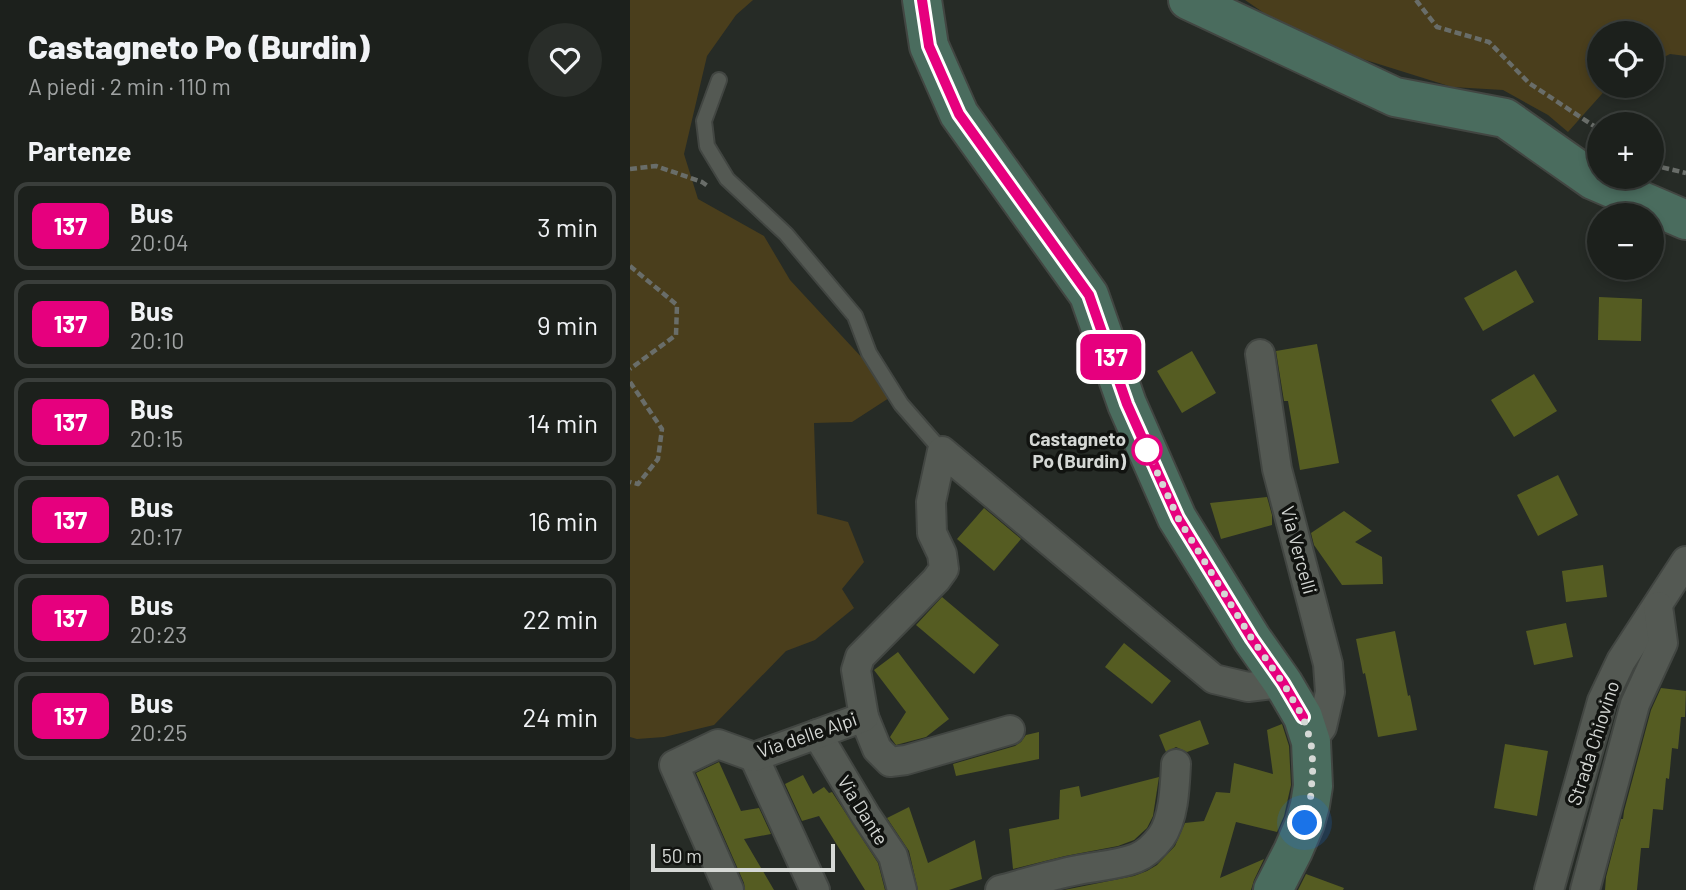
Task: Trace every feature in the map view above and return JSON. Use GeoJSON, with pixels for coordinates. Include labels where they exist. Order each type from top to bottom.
{"type":"FeatureCollection","features":[{"type":"Feature","properties":{"kind":"street"},"geometry":{"type":"LineString","coordinates":[[922,0],[929,46],[959,114],[1089,295],[1127,404],[1178,518],[1252,639],[1283,683],[1307,729],[1313,766],[1310,805],[1293,851],[1273,890]]}},
{"type":"Feature","properties":{"kind":"street"},"geometry":{"type":"LineString","coordinates":[[1188,0],[1395,97],[1505,118],[1593,180],[1686,220]]}},
{"type":"Feature","properties":{"kind":"street","name":"Via Vercelli"},"geometry":{"type":"LineString","coordinates":[[1260,354],[1278,469],[1328,664],[1330,692],[1322,727],[1307,729]]}},
{"type":"Feature","properties":{"kind":"street"},"geometry":{"type":"LineString","coordinates":[[942,452],[1214,678],[1248,687],[1283,683]]}},
{"type":"Feature","properties":{"kind":"street","name":"Via delle Alpi"},"geometry":{"type":"LineString","coordinates":[[729,890],[674,765],[718,744],[754,757],[864,717],[856,670],[860,657],[944,569],[942,554],[932,533],[931,502],[942,452]]}},
{"type":"Feature","properties":{"kind":"street","name":"Strada Chiovino"},"geometry":{"type":"LineString","coordinates":[[1549,890],[1602,701],[1621,661],[1686,561]]}},
{"type":"Feature","properties":{"kind":"street","name":"Strada Chiovino"},"geometry":{"type":"LineString","coordinates":[[1585,890],[1635,704],[1663,643],[1658,606]]}},
{"type":"Feature","properties":{"kind":"street"},"geometry":{"type":"LineString","coordinates":[[864,717],[877,749],[890,762],[906,760],[1010,730]]}},
{"type":"Feature","properties":{"kind":"street","name":"Via Dante"},"geometry":{"type":"LineString","coordinates":[[817,734],[893,856],[902,890]]}},
{"type":"Feature","properties":{"kind":"street"},"geometry":{"type":"LineString","coordinates":[[754,757],[815,890]]}},
{"type":"Feature","properties":{"kind":"street"},"geometry":{"type":"LineString","coordinates":[[1000,890],[1075,870],[1137,858],[1146,853],[1167,827],[1177,764]]}},
{"type":"Feature","properties":{"kind":"lane"},"geometry":{"type":"LineString","coordinates":[[719,80],[704,121],[707,146],[727,178],[786,234],[855,316],[869,353],[901,404],[942,452]]}},
{"type":"Feature","properties":{"kind":"path"},"geometry":{"type":"LineString","coordinates":[[1416,0],[1437,27],[1489,42],[1530,83],[1587,121]]}},
{"type":"Feature","properties":{"kind":"path"},"geometry":{"type":"LineString","coordinates":[[630,169],[656,166],[702,182],[713,190]]}},
{"type":"Feature","properties":{"kind":"path"},"geometry":{"type":"LineString","coordinates":[[1664,168],[1686,173]]}},
{"type":"Feature","properties":{"kind":"path"},"geometry":{"type":"LineString","coordinates":[[630,266],[677,305],[676,335],[630,369]]}},
{"type":"Feature","properties":{"kind":"path"},"geometry":{"type":"LineString","coordinates":[[630,382],[662,429],[658,459],[638,484],[630,482]]}},
{"type":"Feature","properties":{"kind":"shaded area"},"geometry":{"type":"Polygon","coordinates":[[[630,0],[753,0],[736,15],[707,56],[684,154],[698,199],[764,236],[790,280],[877,374],[889,398],[852,422],[814,423],[817,514],[848,522],[864,562],[842,589],[854,608],[815,640],[786,651],[714,725],[664,737],[637,739],[630,737],[630,0]]]}},
{"type":"Feature","properties":{"kind":"shaded area"},"geometry":{"type":"Polygon","coordinates":[[[1245,0],[1686,0],[1686,56],[1670,54],[1664,57],[1664,21],[1587,21],[1587,98],[1598,98],[1568,132],[1548,115],[1503,90],[1452,87],[1305,41],[1245,0]]]}},
{"type":"Feature","properties":{"kind":"building"},"geometry":{"type":"Polygon","coordinates":[[[1516,270],[1534,302],[1483,331],[1464,298],[1516,270]]]}},
{"type":"Feature","properties":{"kind":"building"},"geometry":{"type":"Polygon","coordinates":[[[1599,297],[1642,299],[1641,341],[1598,340],[1599,297]]]}},
{"type":"Feature","properties":{"kind":"building"},"geometry":{"type":"Polygon","coordinates":[[[1317,344],[1339,463],[1300,470],[1276,351],[1317,344]]]}},
{"type":"Feature","properties":{"kind":"building"},"geometry":{"type":"Polygon","coordinates":[[[1192,351],[1216,393],[1182,413],[1157,371],[1192,351]]]}},
{"type":"Feature","properties":{"kind":"building"},"geometry":{"type":"Polygon","coordinates":[[[1534,374],[1557,411],[1514,437],[1491,400],[1534,374]]]}},
{"type":"Feature","properties":{"kind":"building"},"geometry":{"type":"Polygon","coordinates":[[[1558,475],[1578,515],[1538,536],[1517,495],[1558,475]]]}},
{"type":"Feature","properties":{"kind":"building"},"geometry":{"type":"Polygon","coordinates":[[[1267,497],[1272,525],[1221,539],[1210,503],[1267,497]]]}},
{"type":"Feature","properties":{"kind":"building"},"geometry":{"type":"Polygon","coordinates":[[[984,508],[1021,539],[994,571],[957,539],[984,508]]]}},
{"type":"Feature","properties":{"kind":"building"},"geometry":{"type":"Polygon","coordinates":[[[1344,511],[1372,531],[1355,542],[1382,557],[1383,584],[1342,585],[1314,545],[1311,533],[1344,511]]]}},
{"type":"Feature","properties":{"kind":"building"},"geometry":{"type":"Polygon","coordinates":[[[1603,565],[1607,597],[1566,602],[1562,571],[1603,565]]]}},
{"type":"Feature","properties":{"kind":"building"},"geometry":{"type":"Polygon","coordinates":[[[942,597],[999,645],[974,674],[916,625],[942,597]]]}},
{"type":"Feature","properties":{"kind":"building"},"geometry":{"type":"Polygon","coordinates":[[[1566,623],[1573,657],[1534,665],[1526,631],[1566,623]]]}},
{"type":"Feature","properties":{"kind":"building"},"geometry":{"type":"Polygon","coordinates":[[[1395,631],[1417,730],[1378,737],[1356,639],[1395,631]]]}},
{"type":"Feature","properties":{"kind":"building"},"geometry":{"type":"Polygon","coordinates":[[[1124,643],[1171,681],[1152,704],[1105,667],[1124,643]]]}},
{"type":"Feature","properties":{"kind":"building"},"geometry":{"type":"Polygon","coordinates":[[[898,652],[949,719],[926,737],[896,745],[890,737],[906,712],[874,670],[898,652]]]}},
{"type":"Feature","properties":{"kind":"building"},"geometry":{"type":"Polygon","coordinates":[[[1661,688],[1686,691],[1685,717],[1681,717],[1678,749],[1672,748],[1663,810],[1653,809],[1649,848],[1641,848],[1637,890],[1605,890],[1606,877],[1651,710],[1661,688]]]}},
{"type":"Feature","properties":{"kind":"building"},"geometry":{"type":"Polygon","coordinates":[[[1200,720],[1209,744],[1187,752],[1176,747],[1166,752],[1159,735],[1200,720]]]}},
{"type":"Feature","properties":{"kind":"building"},"geometry":{"type":"Polygon","coordinates":[[[1282,724],[1289,746],[1291,785],[1284,816],[1277,832],[1236,822],[1220,878],[1264,859],[1251,890],[1064,890],[1134,876],[1157,865],[1175,846],[1185,823],[1204,821],[1216,792],[1230,793],[1234,763],[1273,774],[1267,730],[1282,724]]]}},
{"type":"Feature","properties":{"kind":"building"},"geometry":{"type":"Polygon","coordinates":[[[1039,732],[1039,759],[956,776],[953,764],[1015,746],[1026,735],[1039,732]]]}},
{"type":"Feature","properties":{"kind":"building"},"geometry":{"type":"Polygon","coordinates":[[[1505,744],[1548,751],[1537,816],[1494,808],[1505,744]]]}},
{"type":"Feature","properties":{"kind":"building"},"geometry":{"type":"Polygon","coordinates":[[[719,762],[741,811],[759,808],[771,834],[744,839],[774,890],[745,890],[696,773],[719,762]]]}},
{"type":"Feature","properties":{"kind":"building"},"geometry":{"type":"Polygon","coordinates":[[[803,775],[813,794],[824,787],[829,793],[832,792],[878,863],[885,890],[865,890],[819,816],[802,821],[785,784],[803,775]]]}},
{"type":"Feature","properties":{"kind":"building"},"geometry":{"type":"Polygon","coordinates":[[[1159,777],[1153,816],[1147,828],[1134,840],[1118,846],[1013,869],[1009,829],[1059,819],[1060,790],[1079,786],[1081,797],[1159,777]]]}},
{"type":"Feature","properties":{"kind":"building"},"geometry":{"type":"Polygon","coordinates":[[[909,807],[928,863],[975,840],[982,879],[949,890],[918,890],[909,851],[887,818],[909,807]]]}},
{"type":"Feature","properties":{"kind":"building"},"geometry":{"type":"Polygon","coordinates":[[[1306,874],[1344,888],[1298,890],[1306,874]]]}},
{"type":"Feature","properties":{"kind":"bus line","name":"137"},"geometry":{"type":"LineString","coordinates":[[922,0],[929,46],[959,114],[1089,295],[1127,404],[1178,518],[1303,717]]}},
{"type":"Feature","properties":{"kind":"place","name":"Castagneto Po (Burdin)"},"geometry":{"type":"Point","coordinates":[1147,450]}},
{"type":"Feature","properties":{"kind":"route"},"geometry":{"type":"LineString","coordinates":[[1147,450],[1178,518],[1303,717],[1311,742],[1313,766],[1310,805],[1305,823]]}}]}
